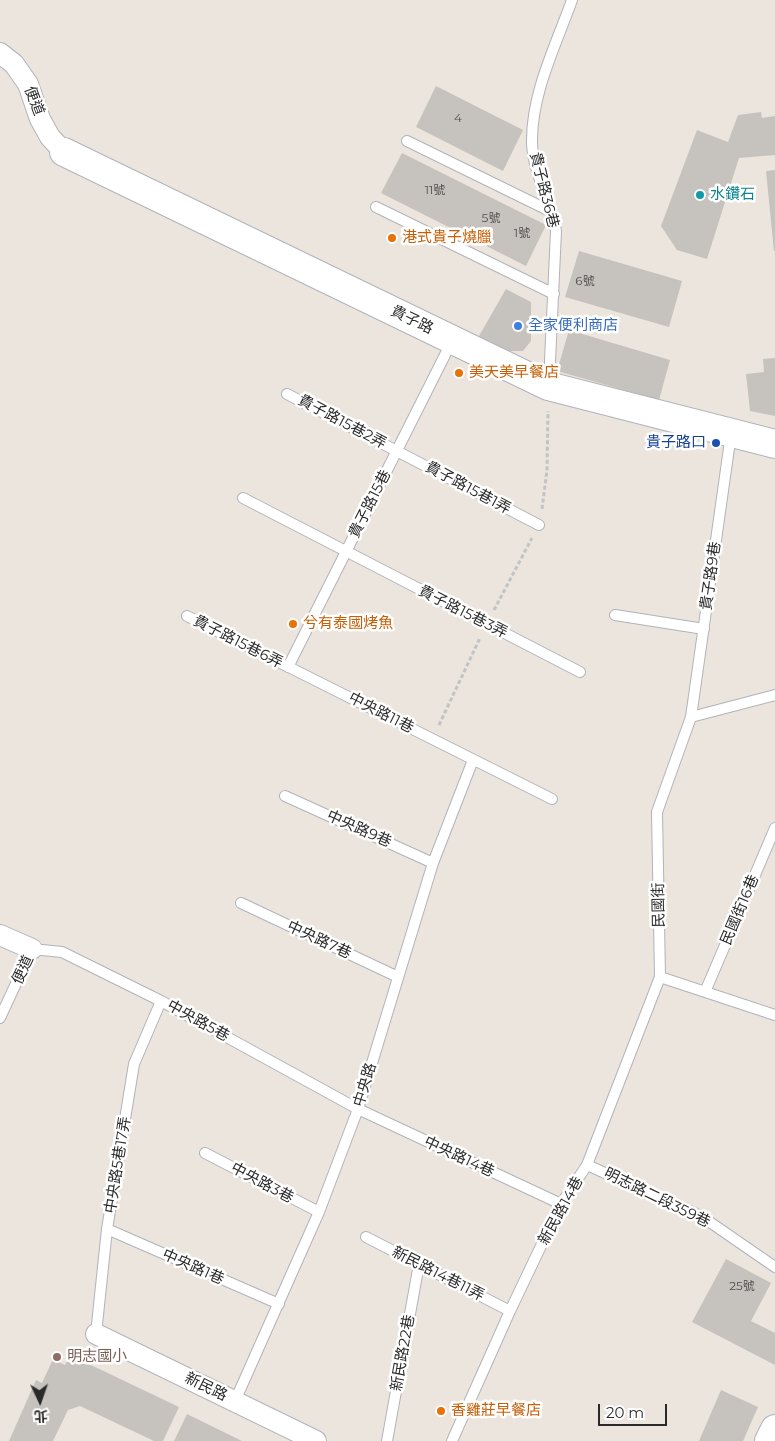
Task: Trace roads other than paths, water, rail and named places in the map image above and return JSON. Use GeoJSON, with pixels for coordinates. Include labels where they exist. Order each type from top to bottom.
{"type":"FeatureCollection","features":[{"type":"Feature","properties":{"kind":"street","name":"便道"},"geometry":{"type":"LineString","coordinates":[[0,53],[14,64],[28,84],[40,119],[50,137],[64,152]]}},
{"type":"Feature","properties":{"kind":"street","name":"貴子路"},"geometry":{"type":"LineString","coordinates":[[64,152],[548,386],[775,444]]}},
{"type":"Feature","properties":{"kind":"street"},"geometry":{"type":"LineString","coordinates":[[0,935],[32,949]]}},
{"type":"Feature","properties":{"kind":"street","name":"新民路"},"geometry":{"type":"LineString","coordinates":[[96,1334],[316,1441]]}},
{"type":"Feature","properties":{"kind":"street"},"geometry":{"type":"LineString","coordinates":[[769,1441],[775,1429]]}},
{"type":"Feature","properties":{"kind":"lane","name":"貴子路36巷"},"geometry":{"type":"LineString","coordinates":[[548,386],[556,231],[552,212],[536,166],[532,144],[534,116],[540,88],[572,0]]}},
{"type":"Feature","properties":{"kind":"lane"},"geometry":{"type":"LineString","coordinates":[[407,141],[552,212]]}},
{"type":"Feature","properties":{"kind":"lane"},"geometry":{"type":"LineString","coordinates":[[376,207],[554,294]]}},
{"type":"Feature","properties":{"kind":"lane","name":"貴子路15巷"},"geometry":{"type":"LineString","coordinates":[[288,667],[452,340]]}},
{"type":"Feature","properties":{"kind":"lane","name":"貴子路15巷2弄"},"geometry":{"type":"LineString","coordinates":[[287,394],[397,451]]}},
{"type":"Feature","properties":{"kind":"lane","name":"貴子路9巷"},"geometry":{"type":"LineString","coordinates":[[691,718],[731,434]]}},
{"type":"Feature","properties":{"kind":"lane","name":"貴子路15巷1弄"},"geometry":{"type":"LineString","coordinates":[[397,451],[539,525]]}},
{"type":"Feature","properties":{"kind":"lane","name":"貴子路15巷3弄"},"geometry":{"type":"LineString","coordinates":[[243,498],[580,672]]}},
{"type":"Feature","properties":{"kind":"lane"},"geometry":{"type":"LineString","coordinates":[[615,615],[704,629]]}},
{"type":"Feature","properties":{"kind":"lane","name":"貴子路15巷6弄"},"geometry":{"type":"LineString","coordinates":[[187,616],[288,667]]}},
{"type":"Feature","properties":{"kind":"lane","name":"中央路11巷"},"geometry":{"type":"LineString","coordinates":[[288,667],[552,799]]}},
{"type":"Feature","properties":{"kind":"lane"},"geometry":{"type":"LineString","coordinates":[[691,718],[775,695]]}},
{"type":"Feature","properties":{"kind":"lane","name":"民國街"},"geometry":{"type":"LineString","coordinates":[[660,977],[657,812],[691,718]]}},
{"type":"Feature","properties":{"kind":"lane","name":"中央路"},"geometry":{"type":"LineString","coordinates":[[234,1401],[319,1212],[358,1109],[433,863],[473,760]]}},
{"type":"Feature","properties":{"kind":"lane","name":"中央路9巷"},"geometry":{"type":"LineString","coordinates":[[285,796],[433,863]]}},
{"type":"Feature","properties":{"kind":"lane","name":"民國街16巷"},"geometry":{"type":"LineString","coordinates":[[705,992],[775,828]]}},
{"type":"Feature","properties":{"kind":"lane","name":"中央路7巷"},"geometry":{"type":"LineString","coordinates":[[241,903],[398,977]]}},
{"type":"Feature","properties":{"kind":"lane","name":"中央路5巷"},"geometry":{"type":"LineString","coordinates":[[32,949],[62,952],[160,1000],[358,1109]]}},
{"type":"Feature","properties":{"kind":"lane","name":"便道"},"geometry":{"type":"LineString","coordinates":[[0,1018],[32,949]]}},
{"type":"Feature","properties":{"kind":"lane"},"geometry":{"type":"LineString","coordinates":[[660,977],[775,1015]]}},
{"type":"Feature","properties":{"kind":"lane","name":"新民路14巷"},"geometry":{"type":"LineString","coordinates":[[452,1441],[510,1310],[561,1204],[588,1165],[660,977]]}},
{"type":"Feature","properties":{"kind":"lane","name":"中央路5巷17弄"},"geometry":{"type":"LineString","coordinates":[[96,1334],[107,1229],[134,1064],[160,1000]]}},
{"type":"Feature","properties":{"kind":"lane","name":"中央路14巷"},"geometry":{"type":"LineString","coordinates":[[358,1109],[561,1204]]}},
{"type":"Feature","properties":{"kind":"lane","name":"中央路3巷"},"geometry":{"type":"LineString","coordinates":[[205,1153],[319,1212]]}},
{"type":"Feature","properties":{"kind":"lane","name":"明志路二段359巷"},"geometry":{"type":"LineString","coordinates":[[588,1165],[701,1216],[775,1268]]}},
{"type":"Feature","properties":{"kind":"lane","name":"中央路1巷"},"geometry":{"type":"LineString","coordinates":[[107,1229],[279,1304]]}},
{"type":"Feature","properties":{"kind":"lane","name":"新民路14巷11弄"},"geometry":{"type":"LineString","coordinates":[[366,1237],[510,1310]]}},
{"type":"Feature","properties":{"kind":"lane","name":"新民路22巷"},"geometry":{"type":"LineString","coordinates":[[387,1441],[419,1264]]}},
{"type":"Feature","properties":{"kind":"place","name":"水鑽石"},"geometry":{"type":"Point","coordinates":[700,195]}},
{"type":"Feature","properties":{"kind":"place","name":"港式貴子燒臘"},"geometry":{"type":"Point","coordinates":[392,238]}},
{"type":"Feature","properties":{"kind":"place","name":"全家便利商店"},"geometry":{"type":"Point","coordinates":[518,326]}},
{"type":"Feature","properties":{"kind":"place","name":"美天美早餐店"},"geometry":{"type":"Point","coordinates":[459,373]}},
{"type":"Feature","properties":{"kind":"place","name":"貴子路口"},"geometry":{"type":"Point","coordinates":[716,443]}},
{"type":"Feature","properties":{"kind":"place","name":"兮有泰國烤魚"},"geometry":{"type":"Point","coordinates":[293,624]}},
{"type":"Feature","properties":{"kind":"place","name":"明志國小"},"geometry":{"type":"Point","coordinates":[57,1357]}},
{"type":"Feature","properties":{"kind":"place","name":"香雞莊早餐店"},"geometry":{"type":"Point","coordinates":[441,1411]}}]}
